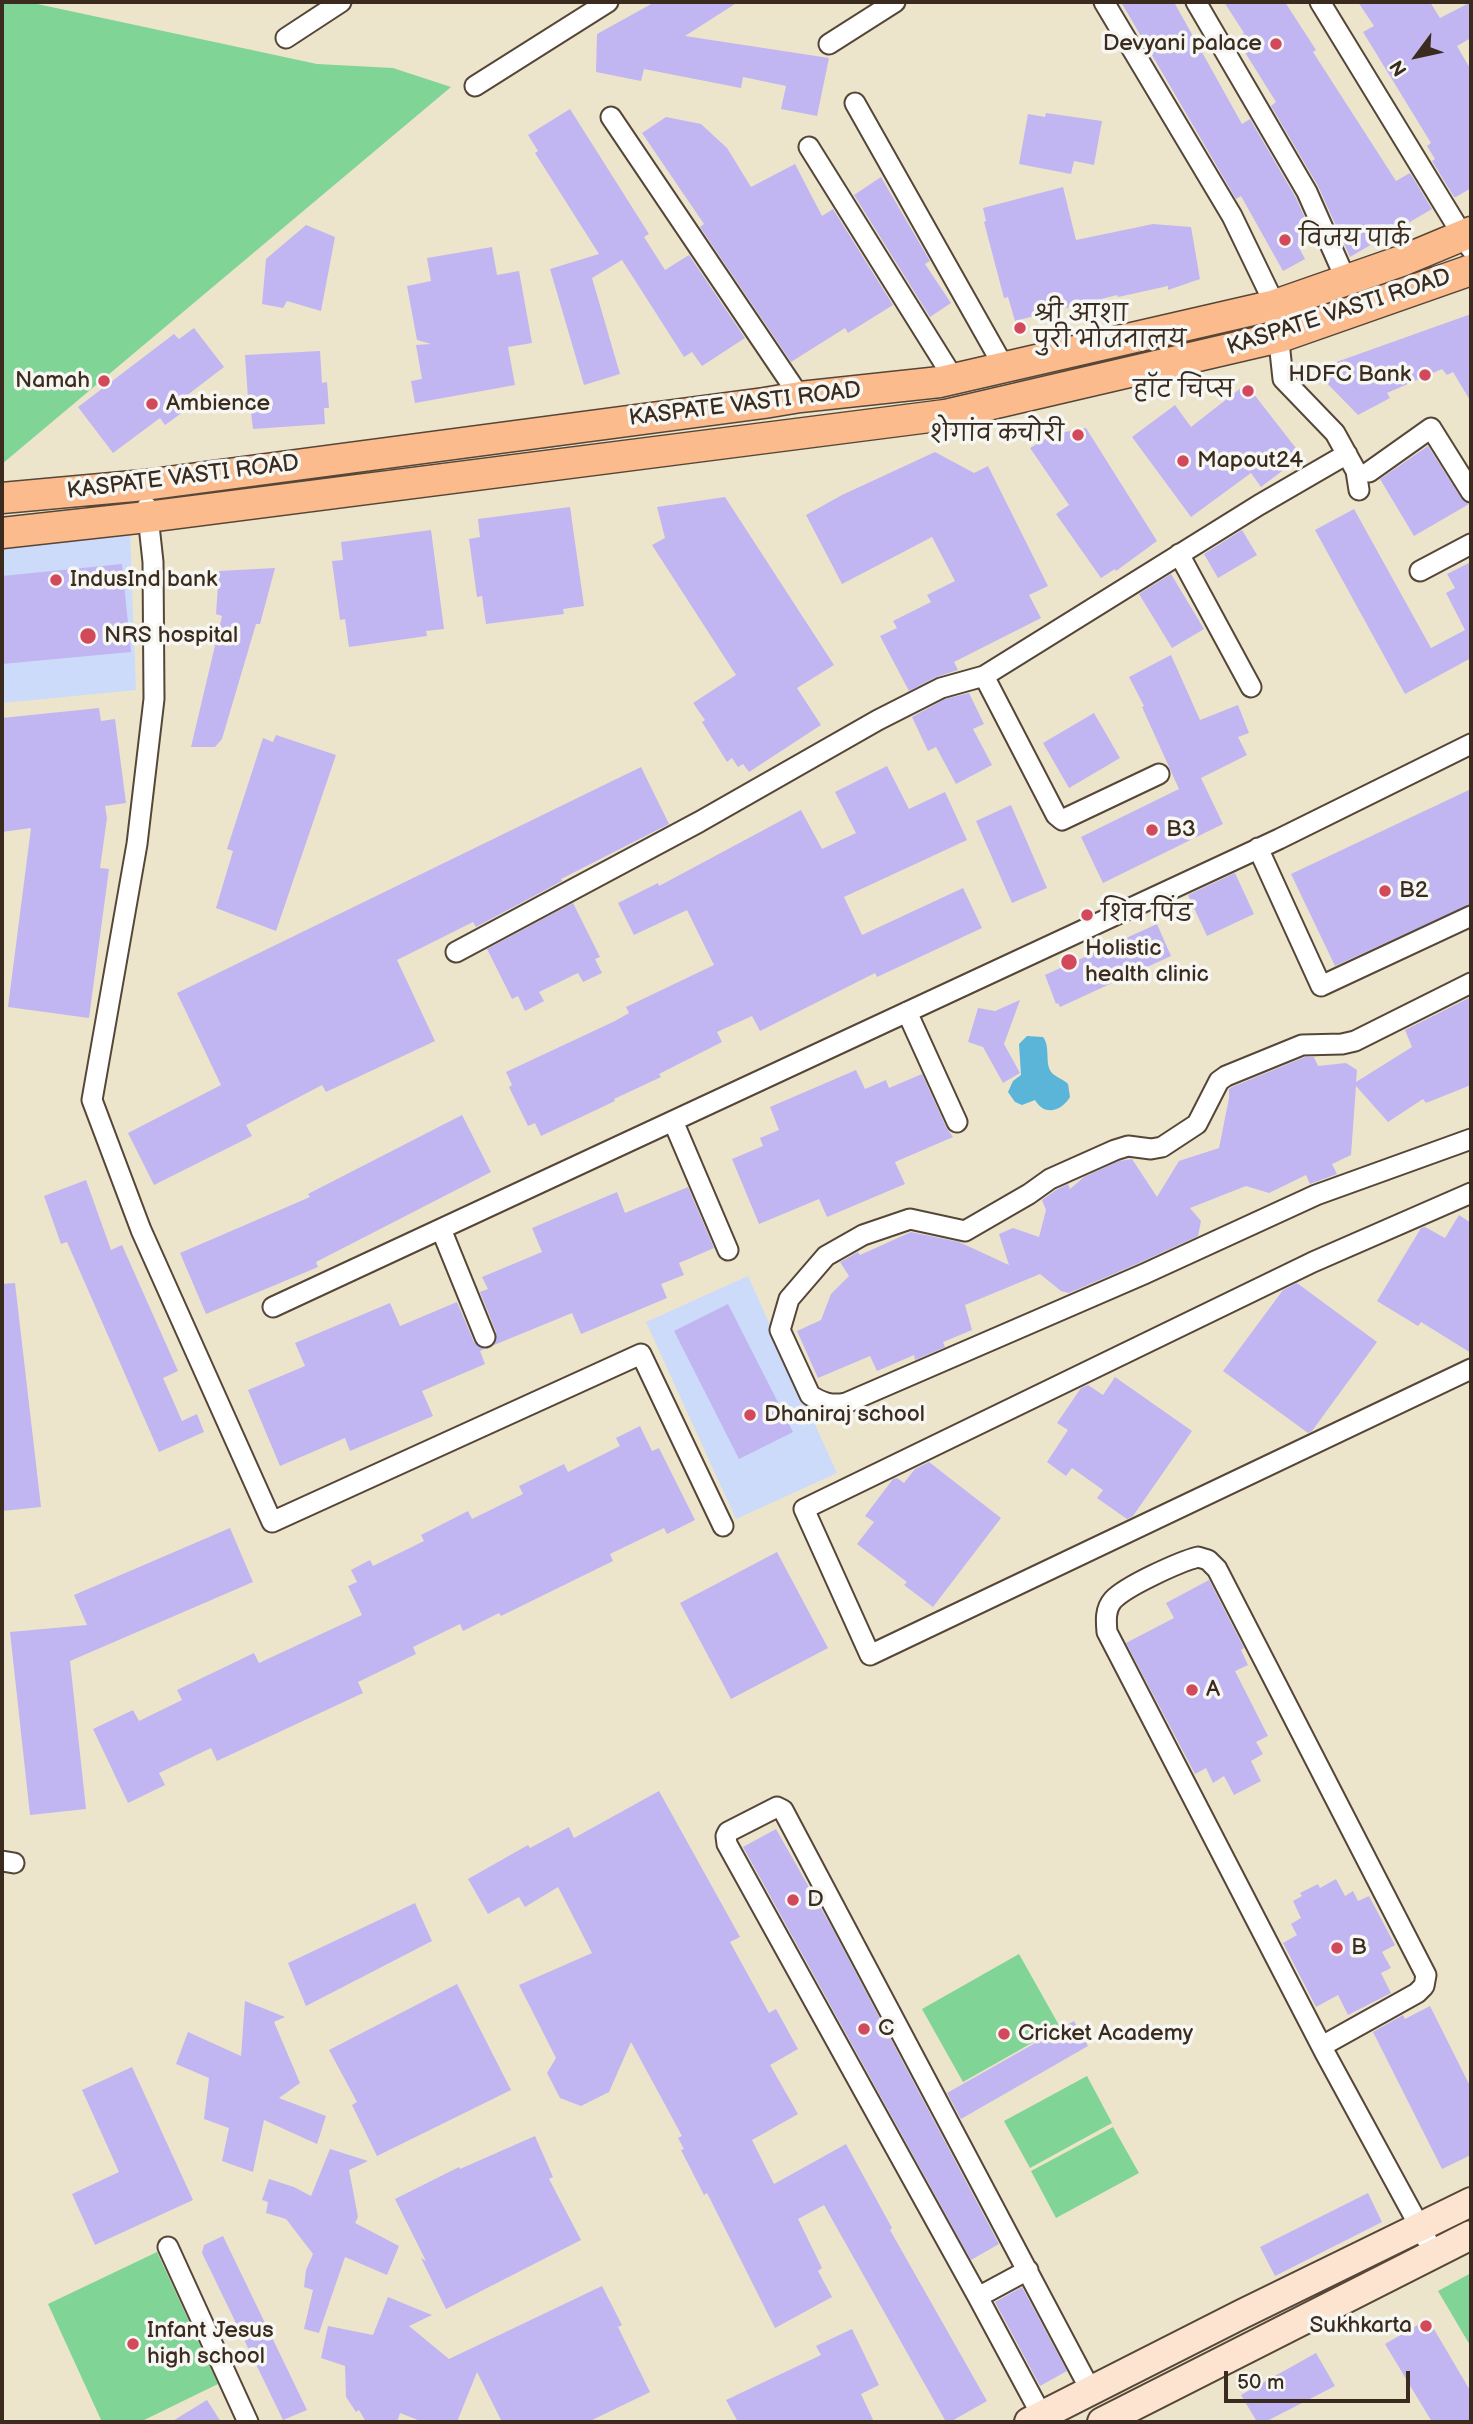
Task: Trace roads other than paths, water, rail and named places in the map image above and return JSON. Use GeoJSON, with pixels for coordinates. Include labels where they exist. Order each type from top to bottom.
{"type":"FeatureCollection","features":[{"type":"Feature","properties":{"kind":"main road","name":"KASPATE VASTI ROAD"},"geometry":{"type":"LineString","coordinates":[[2,498],[145,485],[800,397],[954,379],[1275,305],[1469,238]]}},
{"type":"Feature","properties":{"kind":"main road","name":"KASPATE VASTI ROAD"},"geometry":{"type":"LineString","coordinates":[[2,533],[148,517],[946,415],[1280,337],[1471,270]]}},
{"type":"Feature","properties":{"kind":"main road"},"geometry":{"type":"LineString","coordinates":[[1035,2419],[1471,2202]]}},
{"type":"Feature","properties":{"kind":"main road"},"geometry":{"type":"LineString","coordinates":[[1105,2421],[1471,2235]]}},
{"type":"Feature","properties":{"kind":"street"},"geometry":{"type":"LineString","coordinates":[[286,38],[341,2]]}},
{"type":"Feature","properties":{"kind":"street"},"geometry":{"type":"LineString","coordinates":[[475,86],[608,2]]}},
{"type":"Feature","properties":{"kind":"street"},"geometry":{"type":"LineString","coordinates":[[829,44],[895,2]]}},
{"type":"Feature","properties":{"kind":"street"},"geometry":{"type":"LineString","coordinates":[[1104,2],[1232,216],[1275,305],[1283,379],[1335,433],[1364,481],[1431,428],[1471,492]]}},
{"type":"Feature","properties":{"kind":"street"},"geometry":{"type":"LineString","coordinates":[[1196,2],[1307,192],[1346,280]]}},
{"type":"Feature","properties":{"kind":"street"},"geometry":{"type":"LineString","coordinates":[[1320,2],[1469,238]]}},
{"type":"Feature","properties":{"kind":"street"},"geometry":{"type":"LineString","coordinates":[[855,103],[1004,367]]}},
{"type":"Feature","properties":{"kind":"street"},"geometry":{"type":"LineString","coordinates":[[611,117],[800,397]]}},
{"type":"Feature","properties":{"kind":"street"},"geometry":{"type":"LineString","coordinates":[[809,147],[954,379]]}},
{"type":"Feature","properties":{"kind":"street"},"geometry":{"type":"LineString","coordinates":[[456,952],[699,821],[878,720],[941,688],[984,676],[1259,505],[1347,454]]}},
{"type":"Feature","properties":{"kind":"street"},"geometry":{"type":"LineString","coordinates":[[145,485],[153,562],[154,699],[137,844],[92,1101],[141,1230],[272,1522],[641,1354],[723,1526]]}},
{"type":"Feature","properties":{"kind":"street"},"geometry":{"type":"LineString","coordinates":[[1420,571],[1471,544]]}},
{"type":"Feature","properties":{"kind":"street"},"geometry":{"type":"LineString","coordinates":[[1179,554],[1251,687]]}},
{"type":"Feature","properties":{"kind":"street"},"geometry":{"type":"LineString","coordinates":[[984,676],[1056,815],[1062,820],[1159,774]]}},
{"type":"Feature","properties":{"kind":"street"},"geometry":{"type":"LineString","coordinates":[[273,1307],[1258,848],[1471,744]]}},
{"type":"Feature","properties":{"kind":"street"},"geometry":{"type":"LineString","coordinates":[[1258,848],[1321,986],[1471,916]]}},
{"type":"Feature","properties":{"kind":"street"},"geometry":{"type":"LineString","coordinates":[[1471,983],[1355,1041],[1302,1045],[1226,1076],[1219,1081],[1197,1124],[1162,1147],[1151,1149],[1128,1146],[1115,1150],[1050,1178],[1029,1194],[965,1231],[910,1219],[863,1235],[826,1256],[789,1298],[780,1329],[810,1395],[835,1405],[846,1403],[1131,1280],[1317,1195],[1471,1139]]}},
{"type":"Feature","properties":{"kind":"street"},"geometry":{"type":"LineString","coordinates":[[907,1012],[957,1122]]}},
{"type":"Feature","properties":{"kind":"street"},"geometry":{"type":"LineString","coordinates":[[673,1121],[728,1250]]}},
{"type":"Feature","properties":{"kind":"street"},"geometry":{"type":"LineString","coordinates":[[1471,1192],[1314,1262],[804,1509],[870,1655],[1471,1369]]}},
{"type":"Feature","properties":{"kind":"street"},"geometry":{"type":"LineString","coordinates":[[441,1229],[485,1337]]}},
{"type":"Feature","properties":{"kind":"street"},"geometry":{"type":"LineString","coordinates":[[1322,2046],[1418,1993],[1424,1986],[1426,1975],[1217,1569],[1208,1560],[1198,1557],[1136,1584],[1113,1600],[1107,1611],[1107,1632],[1322,2046],[1434,2253]]}},
{"type":"Feature","properties":{"kind":"street"},"geometry":{"type":"LineString","coordinates":[[1035,2419],[978,2297],[727,1844],[728,1832],[777,1807],[783,1810],[1091,2391]]}},
{"type":"Feature","properties":{"kind":"street"},"geometry":{"type":"LineString","coordinates":[[168,2247],[248,2422]]}},
{"type":"Feature","properties":{"kind":"street"},"geometry":{"type":"LineString","coordinates":[[978,2297],[1028,2270]]}},
{"type":"Feature","properties":{"kind":"street"},"geometry":{"type":"LineString","coordinates":[[1200,2336],[1216,2363]]}},
{"type":"Feature","properties":{"kind":"water"},"geometry":{"type":"Polygon","coordinates":[[[1027,1036],[1043,1037],[1050,1069],[1068,1084],[1070,1097],[1057,1109],[1043,1108],[1035,1100],[1022,1105],[1015,1102],[1008,1092],[1013,1081],[1021,1075],[1019,1044],[1027,1036]]]}},
{"type":"Feature","properties":{"kind":"place","name":"Devyani palace"},"geometry":{"type":"Point","coordinates":[1276,44]}},
{"type":"Feature","properties":{"kind":"place","name":"विजय पार्क"},"geometry":{"type":"Point","coordinates":[1285,240]}},
{"type":"Feature","properties":{"kind":"place","name":"श्री आशा पुरी भोजनालय"},"geometry":{"type":"Point","coordinates":[1020,328]}},
{"type":"Feature","properties":{"kind":"place","name":"HDFC Bank"},"geometry":{"type":"Point","coordinates":[1425,375]}},
{"type":"Feature","properties":{"kind":"place","name":"Namah"},"geometry":{"type":"Point","coordinates":[104,381]}},
{"type":"Feature","properties":{"kind":"place","name":"हॉट चिप्स"},"geometry":{"type":"Point","coordinates":[1248,391]}},
{"type":"Feature","properties":{"kind":"place","name":"Ambience"},"geometry":{"type":"Point","coordinates":[152,404]}},
{"type":"Feature","properties":{"kind":"place","name":"शेगांव कचोरी"},"geometry":{"type":"Point","coordinates":[1078,435]}},
{"type":"Feature","properties":{"kind":"place","name":"Mapout24"},"geometry":{"type":"Point","coordinates":[1183,461]}},
{"type":"Feature","properties":{"kind":"place","name":"IndusInd bank"},"geometry":{"type":"Point","coordinates":[56,580]}},
{"type":"Feature","properties":{"kind":"place","name":"NRS hospital"},"geometry":{"type":"Point","coordinates":[88,636]}},
{"type":"Feature","properties":{"kind":"place","name":"B3"},"geometry":{"type":"Point","coordinates":[1152,830]}},
{"type":"Feature","properties":{"kind":"place","name":"B2"},"geometry":{"type":"Point","coordinates":[1385,891]}},
{"type":"Feature","properties":{"kind":"place","name":"शिव पिंड"},"geometry":{"type":"Point","coordinates":[1087,915]}},
{"type":"Feature","properties":{"kind":"place","name":"Holistic health clinic"},"geometry":{"type":"Point","coordinates":[1069,962]}},
{"type":"Feature","properties":{"kind":"place","name":"Dhaniraj school"},"geometry":{"type":"Point","coordinates":[750,1415]}},
{"type":"Feature","properties":{"kind":"place","name":"A"},"geometry":{"type":"Point","coordinates":[1192,1690]}},
{"type":"Feature","properties":{"kind":"place","name":"D"},"geometry":{"type":"Point","coordinates":[793,1900]}},
{"type":"Feature","properties":{"kind":"place","name":"B"},"geometry":{"type":"Point","coordinates":[1337,1948]}},
{"type":"Feature","properties":{"kind":"place","name":"C"},"geometry":{"type":"Point","coordinates":[864,2029]}},
{"type":"Feature","properties":{"kind":"place","name":"Cricket Academy"},"geometry":{"type":"Point","coordinates":[1004,2034]}},
{"type":"Feature","properties":{"kind":"place","name":"Sukhkarta"},"geometry":{"type":"Point","coordinates":[1426,2326]}},
{"type":"Feature","properties":{"kind":"place","name":"Infant Jesus high school"},"geometry":{"type":"Point","coordinates":[133,2344]}}]}
